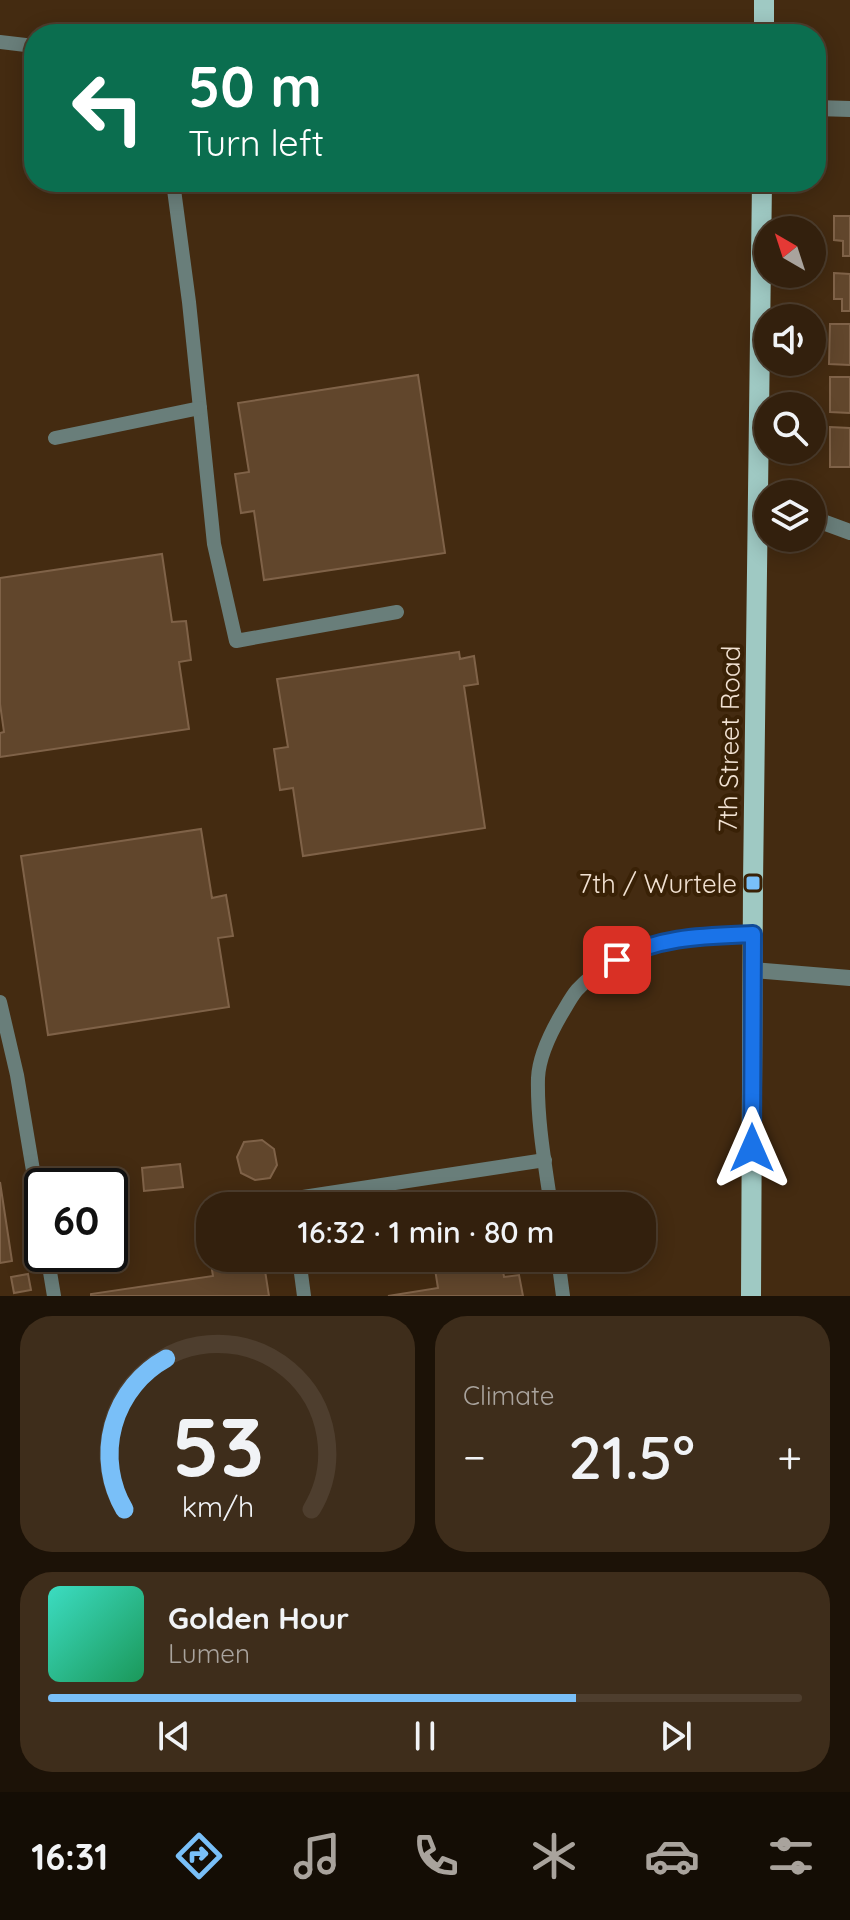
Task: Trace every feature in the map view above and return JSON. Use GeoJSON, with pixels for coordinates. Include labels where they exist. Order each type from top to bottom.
{"type":"FeatureCollection","features":[{"type":"Feature","properties":{"kind":"main road"},"geometry":{"type":"LineString","coordinates":[[764,0],[764,24]]}},
{"type":"Feature","properties":{"kind":"main road","name":"7th Street Road"},"geometry":{"type":"LineString","coordinates":[[762,192],[763,480]]}},
{"type":"Feature","properties":{"kind":"main road","name":"7th Street Road"},"geometry":{"type":"LineString","coordinates":[[751,1296],[753,934],[762,552]]}},
{"type":"Feature","properties":{"kind":"street"},"geometry":{"type":"LineString","coordinates":[[826,108],[850,109]]}},
{"type":"Feature","properties":{"kind":"street"},"geometry":{"type":"LineString","coordinates":[[826,523],[850,532]]}},
{"type":"Feature","properties":{"kind":"street"},"geometry":{"type":"LineString","coordinates":[[753,970],[850,978]]}},
{"type":"Feature","properties":{"kind":"lane"},"geometry":{"type":"LineString","coordinates":[[0,42],[24,45]]}},
{"type":"Feature","properties":{"kind":"lane"},"geometry":{"type":"LineString","coordinates":[[174,192],[214,544],[236,641],[397,612]]}},
{"type":"Feature","properties":{"kind":"lane"},"geometry":{"type":"LineString","coordinates":[[55,438],[200,408]]}},
{"type":"Feature","properties":{"kind":"lane"},"geometry":{"type":"LineString","coordinates":[[549,1192],[540,1127],[538,1077],[541,1057],[553,1027],[576,991],[633,950],[703,936],[753,934]]}},
{"type":"Feature","properties":{"kind":"lane"},"geometry":{"type":"LineString","coordinates":[[0,1002],[17,1075],[33,1168]]}},
{"type":"Feature","properties":{"kind":"lane"},"geometry":{"type":"LineString","coordinates":[[336,1192],[545,1160]]}},
{"type":"Feature","properties":{"kind":"lane"},"geometry":{"type":"LineString","coordinates":[[50,1272],[54,1296]]}},
{"type":"Feature","properties":{"kind":"lane"},"geometry":{"type":"LineString","coordinates":[[301,1272],[304,1296]]}},
{"type":"Feature","properties":{"kind":"lane"},"geometry":{"type":"LineString","coordinates":[[560,1272],[563,1296]]}},
{"type":"Feature","properties":{"kind":"building"},"geometry":{"type":"Polygon","coordinates":[[[834,216],[850,216],[850,256],[843,256],[843,241],[834,240],[834,216]]]}},
{"type":"Feature","properties":{"kind":"building"},"geometry":{"type":"Polygon","coordinates":[[[834,273],[850,274],[850,311],[842,311],[842,299],[834,299],[834,273]]]}},
{"type":"Feature","properties":{"kind":"building"},"geometry":{"type":"Polygon","coordinates":[[[830,324],[850,324],[850,365],[829,364],[830,324]]]}},
{"type":"Feature","properties":{"kind":"building"},"geometry":{"type":"Polygon","coordinates":[[[418,375],[445,553],[264,580],[254,511],[241,513],[235,474],[249,472],[238,403],[418,375]]]}},
{"type":"Feature","properties":{"kind":"building"},"geometry":{"type":"Polygon","coordinates":[[[830,377],[850,377],[850,413],[830,412],[830,377]]]}},
{"type":"Feature","properties":{"kind":"building"},"geometry":{"type":"Polygon","coordinates":[[[830,427],[850,428],[850,467],[830,467],[830,427]]]}},
{"type":"Feature","properties":{"kind":"building"},"geometry":{"type":"Polygon","coordinates":[[[162,554],[172,622],[186,621],[191,660],[179,662],[189,729],[0,757],[0,733],[4,732],[0,704],[0,578],[162,554]]]}},
{"type":"Feature","properties":{"kind":"building"},"geometry":{"type":"Polygon","coordinates":[[[459,652],[460,659],[474,656],[478,684],[464,686],[485,828],[303,856],[293,788],[280,790],[274,749],[288,747],[277,679],[459,652]]]}},
{"type":"Feature","properties":{"kind":"building"},"geometry":{"type":"Polygon","coordinates":[[[201,829],[212,898],[226,895],[233,936],[218,938],[229,1007],[48,1035],[21,856],[201,829]]]}},
{"type":"Feature","properties":{"kind":"building"},"geometry":{"type":"Polygon","coordinates":[[[262,1140],[274,1149],[277,1165],[270,1178],[255,1180],[241,1173],[237,1157],[244,1142],[262,1140]]]}},
{"type":"Feature","properties":{"kind":"building"},"geometry":{"type":"Polygon","coordinates":[[[180,1164],[183,1187],[144,1191],[142,1168],[180,1164]]]}},
{"type":"Feature","properties":{"kind":"building"},"geometry":{"type":"Polygon","coordinates":[[[0,1182],[12,1261],[0,1263],[0,1182]]]}},
{"type":"Feature","properties":{"kind":"building"},"geometry":{"type":"Polygon","coordinates":[[[212,1272],[265,1272],[269,1296],[91,1296],[91,1294],[213,1276],[212,1272]]]}},
{"type":"Feature","properties":{"kind":"building"},"geometry":{"type":"Polygon","coordinates":[[[435,1272],[503,1272],[504,1277],[519,1275],[523,1296],[388,1296],[438,1288],[435,1272]]]}},
{"type":"Feature","properties":{"kind":"building"},"geometry":{"type":"Polygon","coordinates":[[[28,1274],[31,1290],[14,1293],[11,1277],[28,1274]]]}},
{"type":"Feature","properties":{"kind":"place","name":"7th / Wurtele"},"geometry":{"type":"Point","coordinates":[753,883]}},
{"type":"Feature","properties":{"kind":"route"},"geometry":{"type":"LineString","coordinates":[[617,960],[633,950],[658,943],[703,936],[753,934],[752,1148]]}}]}
